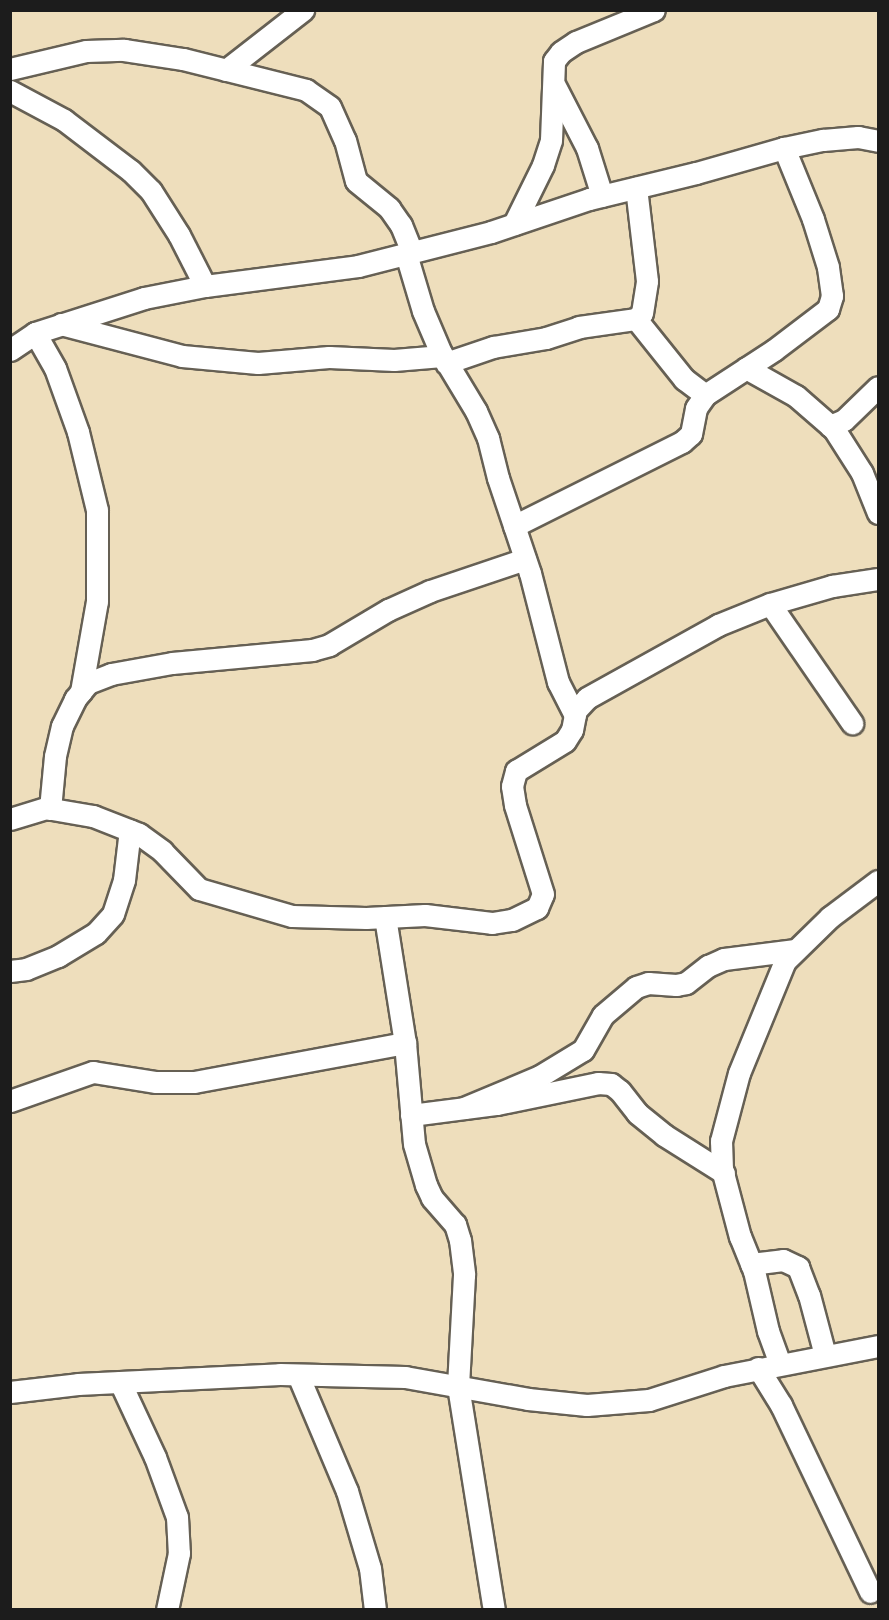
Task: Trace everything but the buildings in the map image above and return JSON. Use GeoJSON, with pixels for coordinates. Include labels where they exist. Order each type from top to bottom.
{"type":"FeatureCollection","features":[{"type":"Feature","properties":{"kind":"street"},"geometry":{"type":"LineString","coordinates":[[226,70],[303,10]]}},
{"type":"Feature","properties":{"kind":"street"},"geometry":{"type":"LineString","coordinates":[[514,224],[543,165],[551,140],[554,61],[561,52],[576,42],[654,10]]}},
{"type":"Feature","properties":{"kind":"street"},"geometry":{"type":"LineString","coordinates":[[10,69],[86,51],[124,50],[183,59],[306,90],[330,107],[345,140],[356,181],[389,207],[401,225],[423,310],[444,360],[476,411],[488,438],[498,478],[525,559],[558,682],[575,715]]}},
{"type":"Feature","properties":{"kind":"street"},"geometry":{"type":"LineString","coordinates":[[552,80],[587,148],[602,196]]}},
{"type":"Feature","properties":{"kind":"street"},"geometry":{"type":"LineString","coordinates":[[10,91],[64,120],[131,171],[151,191],[205,286]]}},
{"type":"Feature","properties":{"kind":"street"},"geometry":{"type":"LineString","coordinates":[[19,340],[144,298],[205,286],[309,274],[409,253],[514,224],[602,196],[784,148],[823,140],[858,137],[879,141]]}},
{"type":"Feature","properties":{"kind":"street"},"geometry":{"type":"LineString","coordinates":[[514,526],[682,442],[691,434],[696,408],[705,395],[820,317],[828,309],[832,296],[828,267],[813,219],[784,148]]}},
{"type":"Feature","properties":{"kind":"street"},"geometry":{"type":"LineString","coordinates":[[61,324],[182,356],[258,363],[329,357],[444,360],[493,347],[546,338],[579,327],[636,319],[642,313],[648,281],[636,188]]}},
{"type":"Feature","properties":{"kind":"street"},"geometry":{"type":"LineString","coordinates":[[636,319],[684,379],[705,395]]}},
{"type":"Feature","properties":{"kind":"street"},"geometry":{"type":"LineString","coordinates":[[19,340],[55,368],[78,432],[97,510],[97,601],[81,692]]}},
{"type":"Feature","properties":{"kind":"street"},"geometry":{"type":"LineString","coordinates":[[746,368],[796,396],[830,426],[862,473],[879,513]]}},
{"type":"Feature","properties":{"kind":"street"},"geometry":{"type":"LineString","coordinates":[[830,426],[844,420],[879,387]]}},
{"type":"Feature","properties":{"kind":"street"},"geometry":{"type":"LineString","coordinates":[[50,809],[55,756],[62,726],[75,699],[88,684],[111,674],[172,663],[312,650],[329,645],[388,610],[430,591],[525,559]]}},
{"type":"Feature","properties":{"kind":"street"},"geometry":{"type":"LineString","coordinates":[[13,814],[50,809],[93,816],[130,830],[162,851],[199,889],[230,900],[292,916],[425,915],[492,922],[512,920],[537,908],[543,894],[515,805],[512,786],[516,771],[565,741],[572,730],[575,715],[587,698],[718,626],[770,603],[832,586],[879,579]]}},
{"type":"Feature","properties":{"kind":"street"},"geometry":{"type":"LineString","coordinates":[[770,603],[852,723]]}},
{"type":"Feature","properties":{"kind":"street"},"geometry":{"type":"LineString","coordinates":[[10,971],[26,969],[58,956],[96,933],[113,914],[124,880],[130,830]]}},
{"type":"Feature","properties":{"kind":"street"},"geometry":{"type":"LineString","coordinates":[[780,1364],[768,1331],[752,1264],[740,1237],[720,1154],[721,1141],[739,1073],[785,961],[830,916],[879,881]]}},
{"type":"Feature","properties":{"kind":"street"},"geometry":{"type":"LineString","coordinates":[[385,917],[405,1043],[414,1144],[432,1198],[455,1224],[460,1240],[464,1275],[458,1386],[494,1610]]}},
{"type":"Feature","properties":{"kind":"street"},"geometry":{"type":"LineString","coordinates":[[464,1108],[540,1076],[583,1050],[603,1015],[623,995],[636,987],[648,983],[676,986],[686,983],[708,966],[724,959],[795,950]]}},
{"type":"Feature","properties":{"kind":"street"},"geometry":{"type":"LineString","coordinates":[[10,1101],[93,1072],[156,1082],[194,1082],[405,1043]]}},
{"type":"Feature","properties":{"kind":"street"},"geometry":{"type":"LineString","coordinates":[[411,1115],[519,1100],[598,1083],[611,1084],[620,1091],[637,1113],[664,1135],[724,1173]]}},
{"type":"Feature","properties":{"kind":"street"},"geometry":{"type":"LineString","coordinates":[[752,1264],[783,1260],[792,1262],[798,1267],[810,1295],[825,1355]]}},
{"type":"Feature","properties":{"kind":"street"},"geometry":{"type":"LineString","coordinates":[[10,1392],[120,1382],[298,1375],[405,1377],[587,1405],[649,1400],[724,1376],[758,1368],[879,1346]]}},
{"type":"Feature","properties":{"kind":"street"},"geometry":{"type":"LineString","coordinates":[[758,1368],[781,1405],[870,1592]]}},
{"type":"Feature","properties":{"kind":"street"},"geometry":{"type":"LineString","coordinates":[[298,1375],[347,1491],[370,1568],[375,1610]]}},
{"type":"Feature","properties":{"kind":"street"},"geometry":{"type":"LineString","coordinates":[[120,1382],[155,1457],[177,1517],[179,1553],[167,1610]]}}]}
